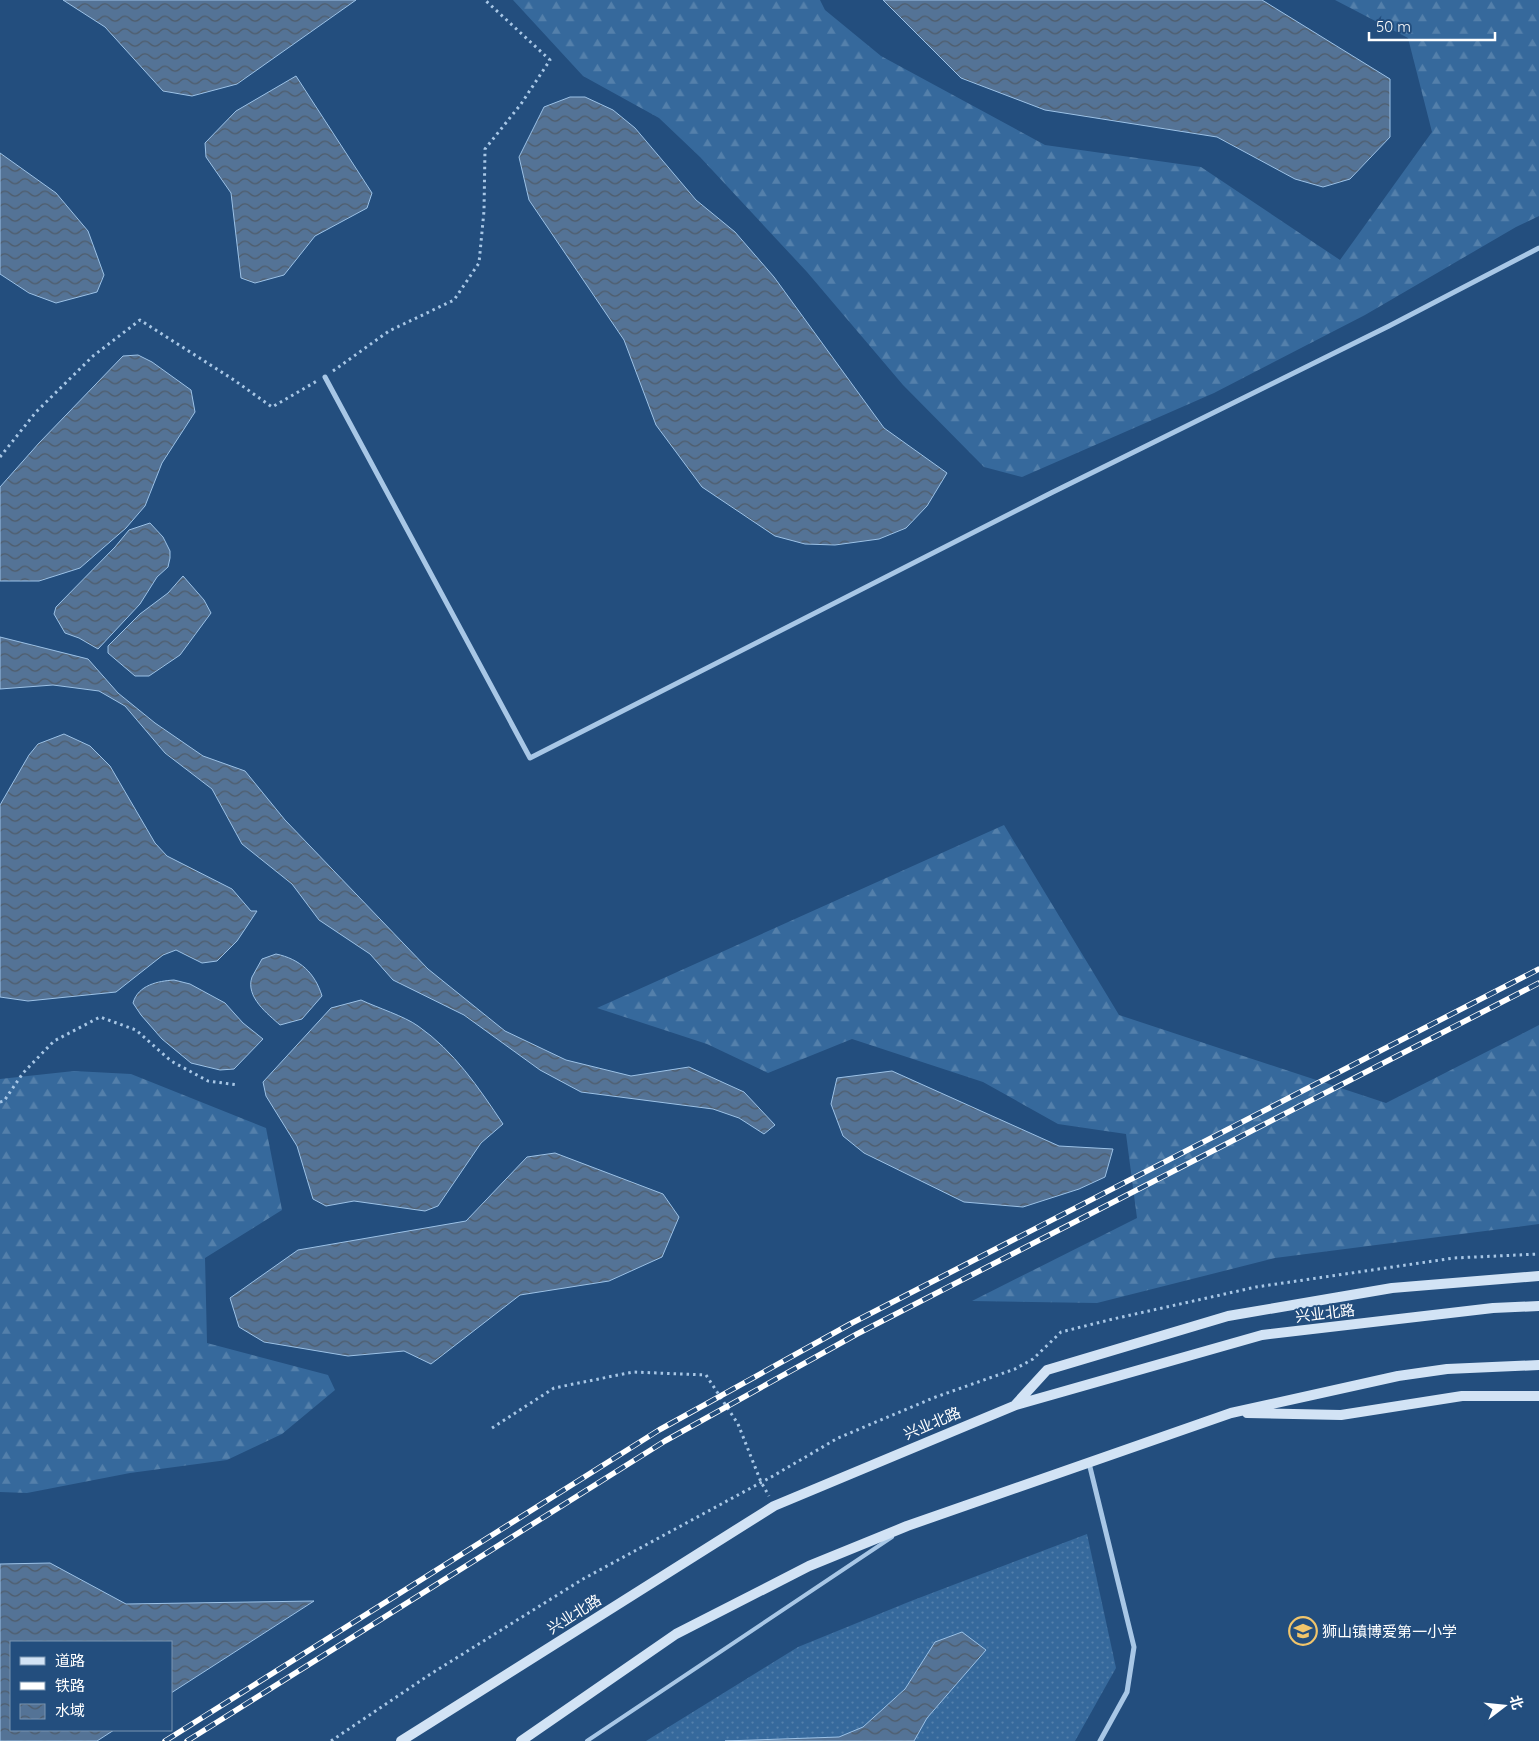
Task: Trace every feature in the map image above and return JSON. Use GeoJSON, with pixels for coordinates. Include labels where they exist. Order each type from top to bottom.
{"type":"FeatureCollection","features":[{"type":"Feature","properties":{"kind":"main road"},"geometry":{"type":"LineString","coordinates":[[1016,1405],[1047,1370],[1228,1316],[1392,1288],[1539,1276]]}},
{"type":"Feature","properties":{"kind":"main road","name":"兴业北路"},"geometry":{"type":"LineString","coordinates":[[401,1741],[774,1506],[1016,1405],[1262,1335],[1493,1308],[1539,1306]]}},
{"type":"Feature","properties":{"kind":"main road"},"geometry":{"type":"LineString","coordinates":[[521,1741],[676,1634],[809,1566],[908,1526],[1231,1413],[1398,1376],[1447,1369],[1539,1366]]}},
{"type":"Feature","properties":{"kind":"main road"},"geometry":{"type":"LineString","coordinates":[[1231,1413],[1341,1415],[1462,1396],[1539,1396]]}},
{"type":"Feature","properties":{"kind":"street"},"geometry":{"type":"LineString","coordinates":[[325,376],[530,758],[1060,489],[1389,326],[1539,248]]}},
{"type":"Feature","properties":{"kind":"street"},"geometry":{"type":"LineString","coordinates":[[1089,1463],[1134,1647],[1127,1692],[1100,1741]]}},
{"type":"Feature","properties":{"kind":"lane"},"geometry":{"type":"LineString","coordinates":[[586,1741],[908,1526]]}},
{"type":"Feature","properties":{"kind":"path"},"geometry":{"type":"LineString","coordinates":[[0,457],[36,412],[93,356],[140,320],[234,380],[272,407],[325,376],[389,332],[454,300],[479,263],[484,211],[485,149],[521,104],[550,60],[485,0]]}},
{"type":"Feature","properties":{"kind":"path"},"geometry":{"type":"LineString","coordinates":[[0,1102],[4,1101],[24,1073],[54,1041],[100,1017],[136,1030],[171,1061],[208,1081],[238,1085]]}},
{"type":"Feature","properties":{"kind":"path"},"geometry":{"type":"LineString","coordinates":[[492,1428],[554,1388],[633,1372],[706,1374],[738,1424],[761,1482],[774,1506]]}},
{"type":"Feature","properties":{"kind":"green space"},"geometry":{"type":"Polygon","coordinates":[[[513,0],[820,0],[825,10],[881,56],[1045,145],[1201,167],[1340,260],[1432,132],[1408,38],[1335,0],[1539,0],[1539,216],[1516,227],[1365,315],[1214,393],[1022,477],[984,467],[903,385],[807,272],[700,157],[659,118],[583,76],[513,0]]]}},
{"type":"Feature","properties":{"kind":"green space"},"geometry":{"type":"Polygon","coordinates":[[[1004,825],[1119,1015],[1386,1103],[1539,1025],[1539,1224],[1275,1258],[1097,1303],[972,1301],[1137,1218],[1126,1134],[1058,1124],[983,1082],[852,1039],[768,1073],[707,1044],[597,1008],[1004,825]]]}},
{"type":"Feature","properties":{"kind":"green space"},"geometry":{"type":"Polygon","coordinates":[[[74,1071],[131,1074],[266,1128],[282,1210],[205,1258],[207,1343],[328,1375],[335,1390],[282,1434],[227,1460],[130,1473],[27,1493],[0,1492],[0,1079],[74,1071]]]}},
{"type":"Feature","properties":{"kind":"green space"},"geometry":{"type":"Polygon","coordinates":[[[1087,1534],[1116,1668],[1075,1741],[646,1741],[798,1647],[911,1601],[1087,1534]]]}},
{"type":"Feature","properties":{"kind":"water"},"geometry":{"type":"Polygon","coordinates":[[[63,0],[356,0],[237,84],[192,96],[163,91],[105,27],[63,0]]]}},
{"type":"Feature","properties":{"kind":"water"},"geometry":{"type":"Polygon","coordinates":[[[883,0],[1262,0],[1390,79],[1390,137],[1350,179],[1323,187],[1295,179],[1217,137],[1045,110],[961,78],[883,0]]]}},
{"type":"Feature","properties":{"kind":"water"},"geometry":{"type":"Polygon","coordinates":[[[296,76],[372,193],[367,208],[315,236],[284,275],[255,283],[241,278],[231,193],[206,157],[205,143],[236,111],[296,76]]]}},
{"type":"Feature","properties":{"kind":"water"},"geometry":{"type":"Polygon","coordinates":[[[570,97],[585,97],[613,110],[635,128],[696,200],[735,232],[774,277],[884,428],[947,473],[927,506],[906,528],[879,539],[835,545],[805,544],[775,536],[702,487],[656,425],[624,340],[529,200],[519,157],[544,107],[570,97]]]}},
{"type":"Feature","properties":{"kind":"water"},"geometry":{"type":"Polygon","coordinates":[[[0,153],[56,193],[88,231],[104,275],[97,292],[56,303],[29,293],[0,274],[0,153]]]}},
{"type":"Feature","properties":{"kind":"water"},"geometry":{"type":"Polygon","coordinates":[[[138,355],[152,362],[191,390],[195,412],[162,463],[145,506],[126,528],[80,568],[39,581],[0,581],[0,487],[39,443],[123,356],[138,355]]]}},
{"type":"Feature","properties":{"kind":"water"},"geometry":{"type":"Polygon","coordinates":[[[150,523],[163,537],[170,551],[170,558],[168,567],[157,577],[140,604],[98,649],[79,638],[65,633],[54,614],[56,607],[115,547],[129,530],[150,523]]]}},
{"type":"Feature","properties":{"kind":"water"},"geometry":{"type":"Polygon","coordinates":[[[183,576],[204,600],[211,613],[180,655],[149,676],[135,676],[108,653],[108,646],[140,614],[168,593],[183,576]]]}},
{"type":"Feature","properties":{"kind":"water"},"geometry":{"type":"Polygon","coordinates":[[[0,637],[88,659],[118,693],[155,723],[203,756],[245,771],[285,820],[428,969],[505,1031],[566,1060],[631,1076],[689,1067],[744,1092],[775,1125],[764,1134],[739,1118],[713,1109],[581,1092],[540,1070],[464,1015],[393,980],[370,954],[319,920],[292,884],[242,844],[212,789],[165,753],[125,706],[99,691],[53,685],[0,689],[0,637]]]}},
{"type":"Feature","properties":{"kind":"water"},"geometry":{"type":"Polygon","coordinates":[[[64,734],[90,746],[110,766],[155,843],[167,856],[232,889],[251,911],[257,911],[237,941],[217,961],[202,963],[176,950],[163,955],[116,992],[28,1001],[0,997],[0,805],[29,755],[38,744],[64,734]]]}},
{"type":"Feature","properties":{"kind":"water"},"geometry":{"type":"Polygon","coordinates":[[[276,954],[292,959],[305,968],[315,980],[322,996],[302,1019],[280,1025],[259,1004],[252,991],[251,984],[252,977],[262,959],[276,954]]]}},
{"type":"Feature","properties":{"kind":"water"},"geometry":{"type":"Polygon","coordinates":[[[174,980],[190,984],[225,1003],[243,1023],[263,1039],[234,1069],[220,1070],[191,1063],[162,1039],[133,1003],[139,992],[149,985],[174,980]]]}},
{"type":"Feature","properties":{"kind":"water"},"geometry":{"type":"Polygon","coordinates":[[[361,1000],[406,1019],[431,1036],[465,1071],[503,1124],[481,1143],[438,1206],[425,1211],[354,1201],[326,1206],[313,1199],[297,1146],[266,1096],[263,1082],[331,1008],[361,1000]]]}},
{"type":"Feature","properties":{"kind":"water"},"geometry":{"type":"Polygon","coordinates":[[[892,1071],[1059,1146],[1113,1149],[1105,1177],[1079,1189],[1023,1207],[964,1202],[864,1153],[843,1136],[831,1104],[837,1078],[892,1071]]]}},
{"type":"Feature","properties":{"kind":"water"},"geometry":{"type":"Polygon","coordinates":[[[555,1153],[663,1194],[679,1217],[662,1257],[609,1281],[520,1295],[431,1364],[404,1351],[348,1356],[264,1342],[239,1327],[230,1298],[298,1250],[466,1221],[527,1157],[555,1153]]]}},
{"type":"Feature","properties":{"kind":"water"},"geometry":{"type":"Polygon","coordinates":[[[50,1563],[126,1604],[314,1601],[172,1692],[172,1641],[10,1641],[10,1731],[112,1731],[97,1741],[0,1741],[0,1564],[50,1563]]]}},
{"type":"Feature","properties":{"kind":"water"},"geometry":{"type":"Polygon","coordinates":[[[962,1632],[986,1650],[927,1718],[914,1741],[725,1741],[839,1737],[863,1727],[905,1689],[935,1642],[962,1632]]]}},
{"type":"Feature","properties":{"kind":"railway"},"geometry":{"type":"LineString","coordinates":[[165,1741],[659,1430],[852,1323],[1539,969]]}},
{"type":"Feature","properties":{"kind":"railway"},"geometry":{"type":"LineString","coordinates":[[187,1741],[665,1441],[857,1334],[1539,983]]}},
{"type":"Feature","properties":{"kind":"place","name":"狮山镇博爱第一小学"},"geometry":{"type":"Point","coordinates":[1303,1631]}}]}
